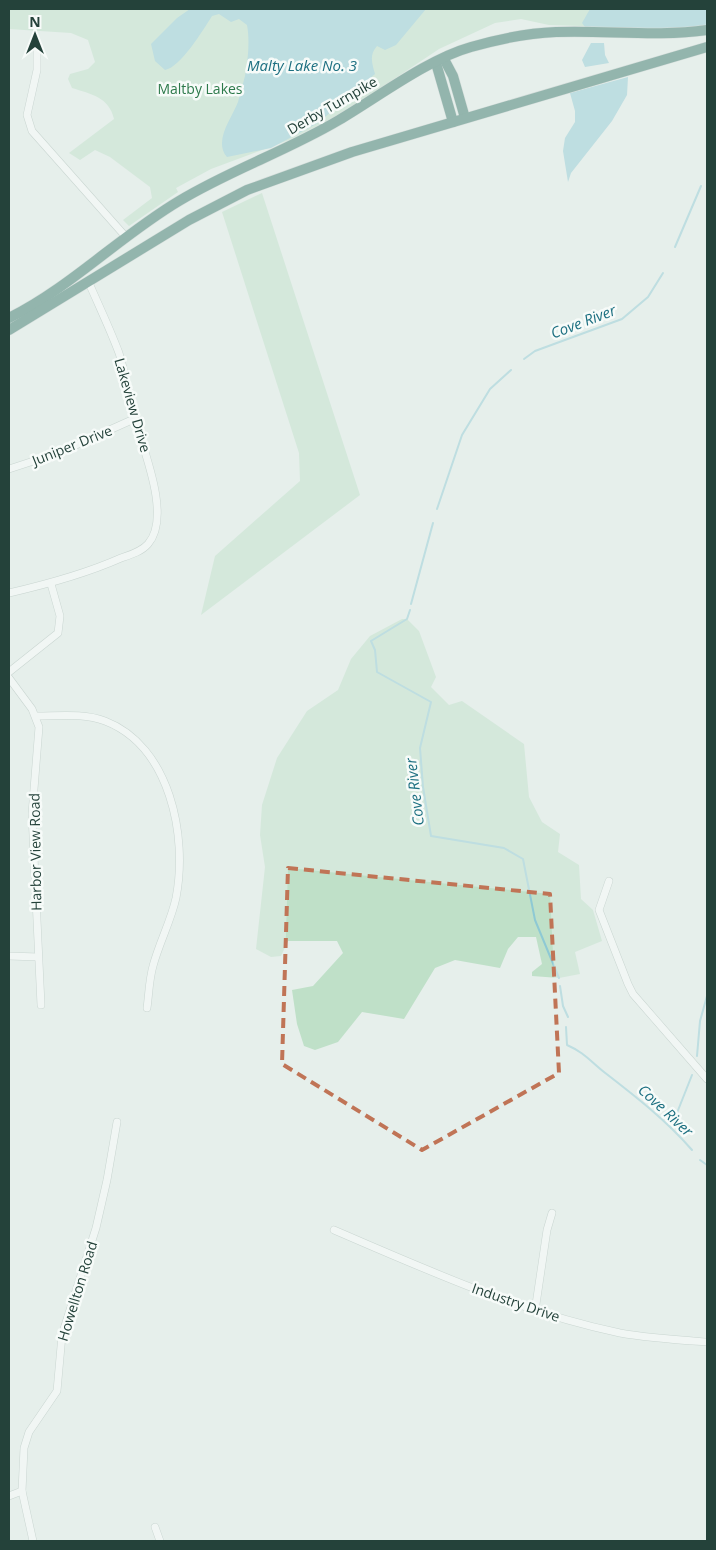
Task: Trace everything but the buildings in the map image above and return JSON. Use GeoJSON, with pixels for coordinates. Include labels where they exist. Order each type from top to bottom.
{"type":"FeatureCollection","features":[{"type":"Feature","properties":{"kind":"highway","name":"Derby Turnpike"},"geometry":{"type":"LineString","coordinates":[[9,318],[59,288],[126,237],[177,202],[218,178],[323,130],[388,89],[469,47],[517,35],[562,32],[682,33],[707,30]]}},
{"type":"Feature","properties":{"kind":"highway"},"geometry":{"type":"LineString","coordinates":[[9,330],[89,283],[181,225],[247,190],[308,166],[707,47]]}},
{"type":"Feature","properties":{"kind":"highway"},"geometry":{"type":"LineString","coordinates":[[440,61],[453,76],[466,118]]}},
{"type":"Feature","properties":{"kind":"highway"},"geometry":{"type":"LineString","coordinates":[[440,61],[453,122]]}},
{"type":"Feature","properties":{"kind":"street"},"geometry":{"type":"LineString","coordinates":[[36,44],[37,70],[27,115],[32,131],[126,237]]}},
{"type":"Feature","properties":{"kind":"street","name":"Lakeview Drive"},"geometry":{"type":"LineString","coordinates":[[51,584],[93,570],[141,550],[150,542],[154,531],[155,494],[149,460],[134,419],[119,354],[89,283]]}},
{"type":"Feature","properties":{"kind":"street","name":"Juniper Drive"},"geometry":{"type":"LineString","coordinates":[[9,469],[58,453],[134,419]]}},
{"type":"Feature","properties":{"kind":"street"},"geometry":{"type":"LineString","coordinates":[[9,593],[51,584],[60,616],[58,633],[9,672]]}},
{"type":"Feature","properties":{"kind":"street"},"geometry":{"type":"LineString","coordinates":[[9,678],[37,716],[83,716],[104,720],[124,731],[158,771],[173,804],[181,856],[176,899],[153,967],[147,1008]]}},
{"type":"Feature","properties":{"kind":"street","name":"Harbor View Road"},"geometry":{"type":"LineString","coordinates":[[37,716],[39,727],[32,814],[41,1005]]}},
{"type":"Feature","properties":{"kind":"street"},"geometry":{"type":"LineString","coordinates":[[609,881],[599,910],[628,984],[633,994],[707,1079]]}},
{"type":"Feature","properties":{"kind":"street"},"geometry":{"type":"LineString","coordinates":[[9,956],[38,957]]}},
{"type":"Feature","properties":{"kind":"street","name":"Howellton Road"},"geometry":{"type":"LineString","coordinates":[[33,1541],[22,1492],[24,1448],[29,1432],[57,1391],[62,1334],[96,1228],[117,1122]]}},
{"type":"Feature","properties":{"kind":"street"},"geometry":{"type":"LineString","coordinates":[[535,1311],[547,1230],[552,1213]]}},
{"type":"Feature","properties":{"kind":"street","name":"Industry Drive"},"geometry":{"type":"LineString","coordinates":[[334,1230],[502,1300],[535,1311],[622,1333],[707,1342]]}},
{"type":"Feature","properties":{"kind":"street"},"geometry":{"type":"LineString","coordinates":[[9,1496],[22,1492]]}},
{"type":"Feature","properties":{"kind":"street"},"geometry":{"type":"LineString","coordinates":[[155,1527],[160,1541]]}},
{"type":"Feature","properties":{"kind":"highlighted area"},"geometry":{"type":"Polygon","coordinates":[[[288,868],[550,894],[559,1073],[422,1150],[282,1064],[288,868]]]}},
{"type":"Feature","properties":{"kind":"green space","name":"Maltby Lakes"},"geometry":{"type":"Polygon","coordinates":[[[9,9],[707,9],[707,25],[677,29],[549,25],[521,19],[495,23],[439,49],[345,112],[289,140],[211,169],[176,188],[178,192],[129,226],[123,220],[152,198],[150,187],[110,157],[95,150],[80,160],[69,153],[114,119],[112,112],[104,101],[72,88],[68,79],[70,74],[88,69],[95,62],[88,40],[71,33],[9,29],[9,9]]]}},
{"type":"Feature","properties":{"kind":"green space"},"geometry":{"type":"Polygon","coordinates":[[[262,193],[360,495],[201,615],[215,556],[300,481],[299,453],[222,212],[262,193]]]}},
{"type":"Feature","properties":{"kind":"green space"},"geometry":{"type":"Polygon","coordinates":[[[402,619],[407,619],[419,631],[436,677],[431,687],[449,705],[462,701],[524,744],[529,797],[542,822],[560,834],[558,852],[579,865],[581,899],[593,910],[602,941],[575,952],[580,974],[559,978],[532,976],[532,972],[542,964],[536,937],[518,937],[508,949],[500,968],[455,960],[435,968],[404,1019],[362,1012],[338,1042],[315,1050],[304,1046],[297,1024],[292,990],[313,986],[343,953],[337,941],[288,941],[281,956],[271,957],[256,949],[265,867],[260,835],[262,805],[277,758],[307,711],[338,690],[351,659],[370,636],[402,619]]]}},
{"type":"Feature","properties":{"kind":"water","name":"Malty Lake No. 3"},"geometry":{"type":"Polygon","coordinates":[[[190,9],[426,9],[396,45],[385,50],[377,46],[374,49],[372,63],[375,74],[318,123],[271,148],[227,157],[223,151],[223,137],[238,102],[245,76],[248,50],[247,25],[239,19],[231,22],[219,14],[212,16],[185,55],[165,70],[155,61],[151,44],[177,18],[190,9]]]}},
{"type":"Feature","properties":{"kind":"water"},"geometry":{"type":"Polygon","coordinates":[[[590,9],[707,9],[707,25],[677,29],[585,27],[582,23],[590,9]]]}},
{"type":"Feature","properties":{"kind":"water"},"geometry":{"type":"Polygon","coordinates":[[[591,43],[604,43],[605,55],[609,63],[585,67],[582,60],[591,43]]]}},
{"type":"Feature","properties":{"kind":"water"},"geometry":{"type":"Polygon","coordinates":[[[628,77],[627,95],[612,121],[571,173],[568,182],[563,151],[565,138],[575,122],[575,111],[570,93],[628,77]]]}},
{"type":"Feature","properties":{"kind":"waterway","name":"Cove River"},"geometry":{"type":"LineString","coordinates":[[675,247],[701,186]]}},
{"type":"Feature","properties":{"kind":"waterway","name":"Cove River"},"geometry":{"type":"LineString","coordinates":[[524,359],[535,351],[622,319],[648,297],[663,273]]}},
{"type":"Feature","properties":{"kind":"waterway","name":"Cove River"},"geometry":{"type":"LineString","coordinates":[[437,509],[462,435],[490,389],[511,370]]}},
{"type":"Feature","properties":{"kind":"waterway","name":"Cove River"},"geometry":{"type":"LineString","coordinates":[[411,604],[433,523]]}},
{"type":"Feature","properties":{"kind":"waterway","name":"Cove River"},"geometry":{"type":"LineString","coordinates":[[410,610],[407,619],[371,641],[375,650],[377,672],[431,702],[420,748],[423,787],[431,836],[504,848],[523,859],[535,920],[559,978]]}},
{"type":"Feature","properties":{"kind":"waterway","name":"Cove River"},"geometry":{"type":"LineString","coordinates":[[560,986],[563,1006],[568,1017]]}},
{"type":"Feature","properties":{"kind":"waterway"},"geometry":{"type":"LineString","coordinates":[[697,1056],[700,1021],[707,996]]}},
{"type":"Feature","properties":{"kind":"waterway","name":"Cove River"},"geometry":{"type":"LineString","coordinates":[[566,1027],[567,1045],[583,1054],[650,1109],[692,1150]]}},
{"type":"Feature","properties":{"kind":"waterway"},"geometry":{"type":"LineString","coordinates":[[671,1128],[692,1075]]}},
{"type":"Feature","properties":{"kind":"waterway","name":"Cove River"},"geometry":{"type":"LineString","coordinates":[[700,1160],[707,1165]]}}]}
